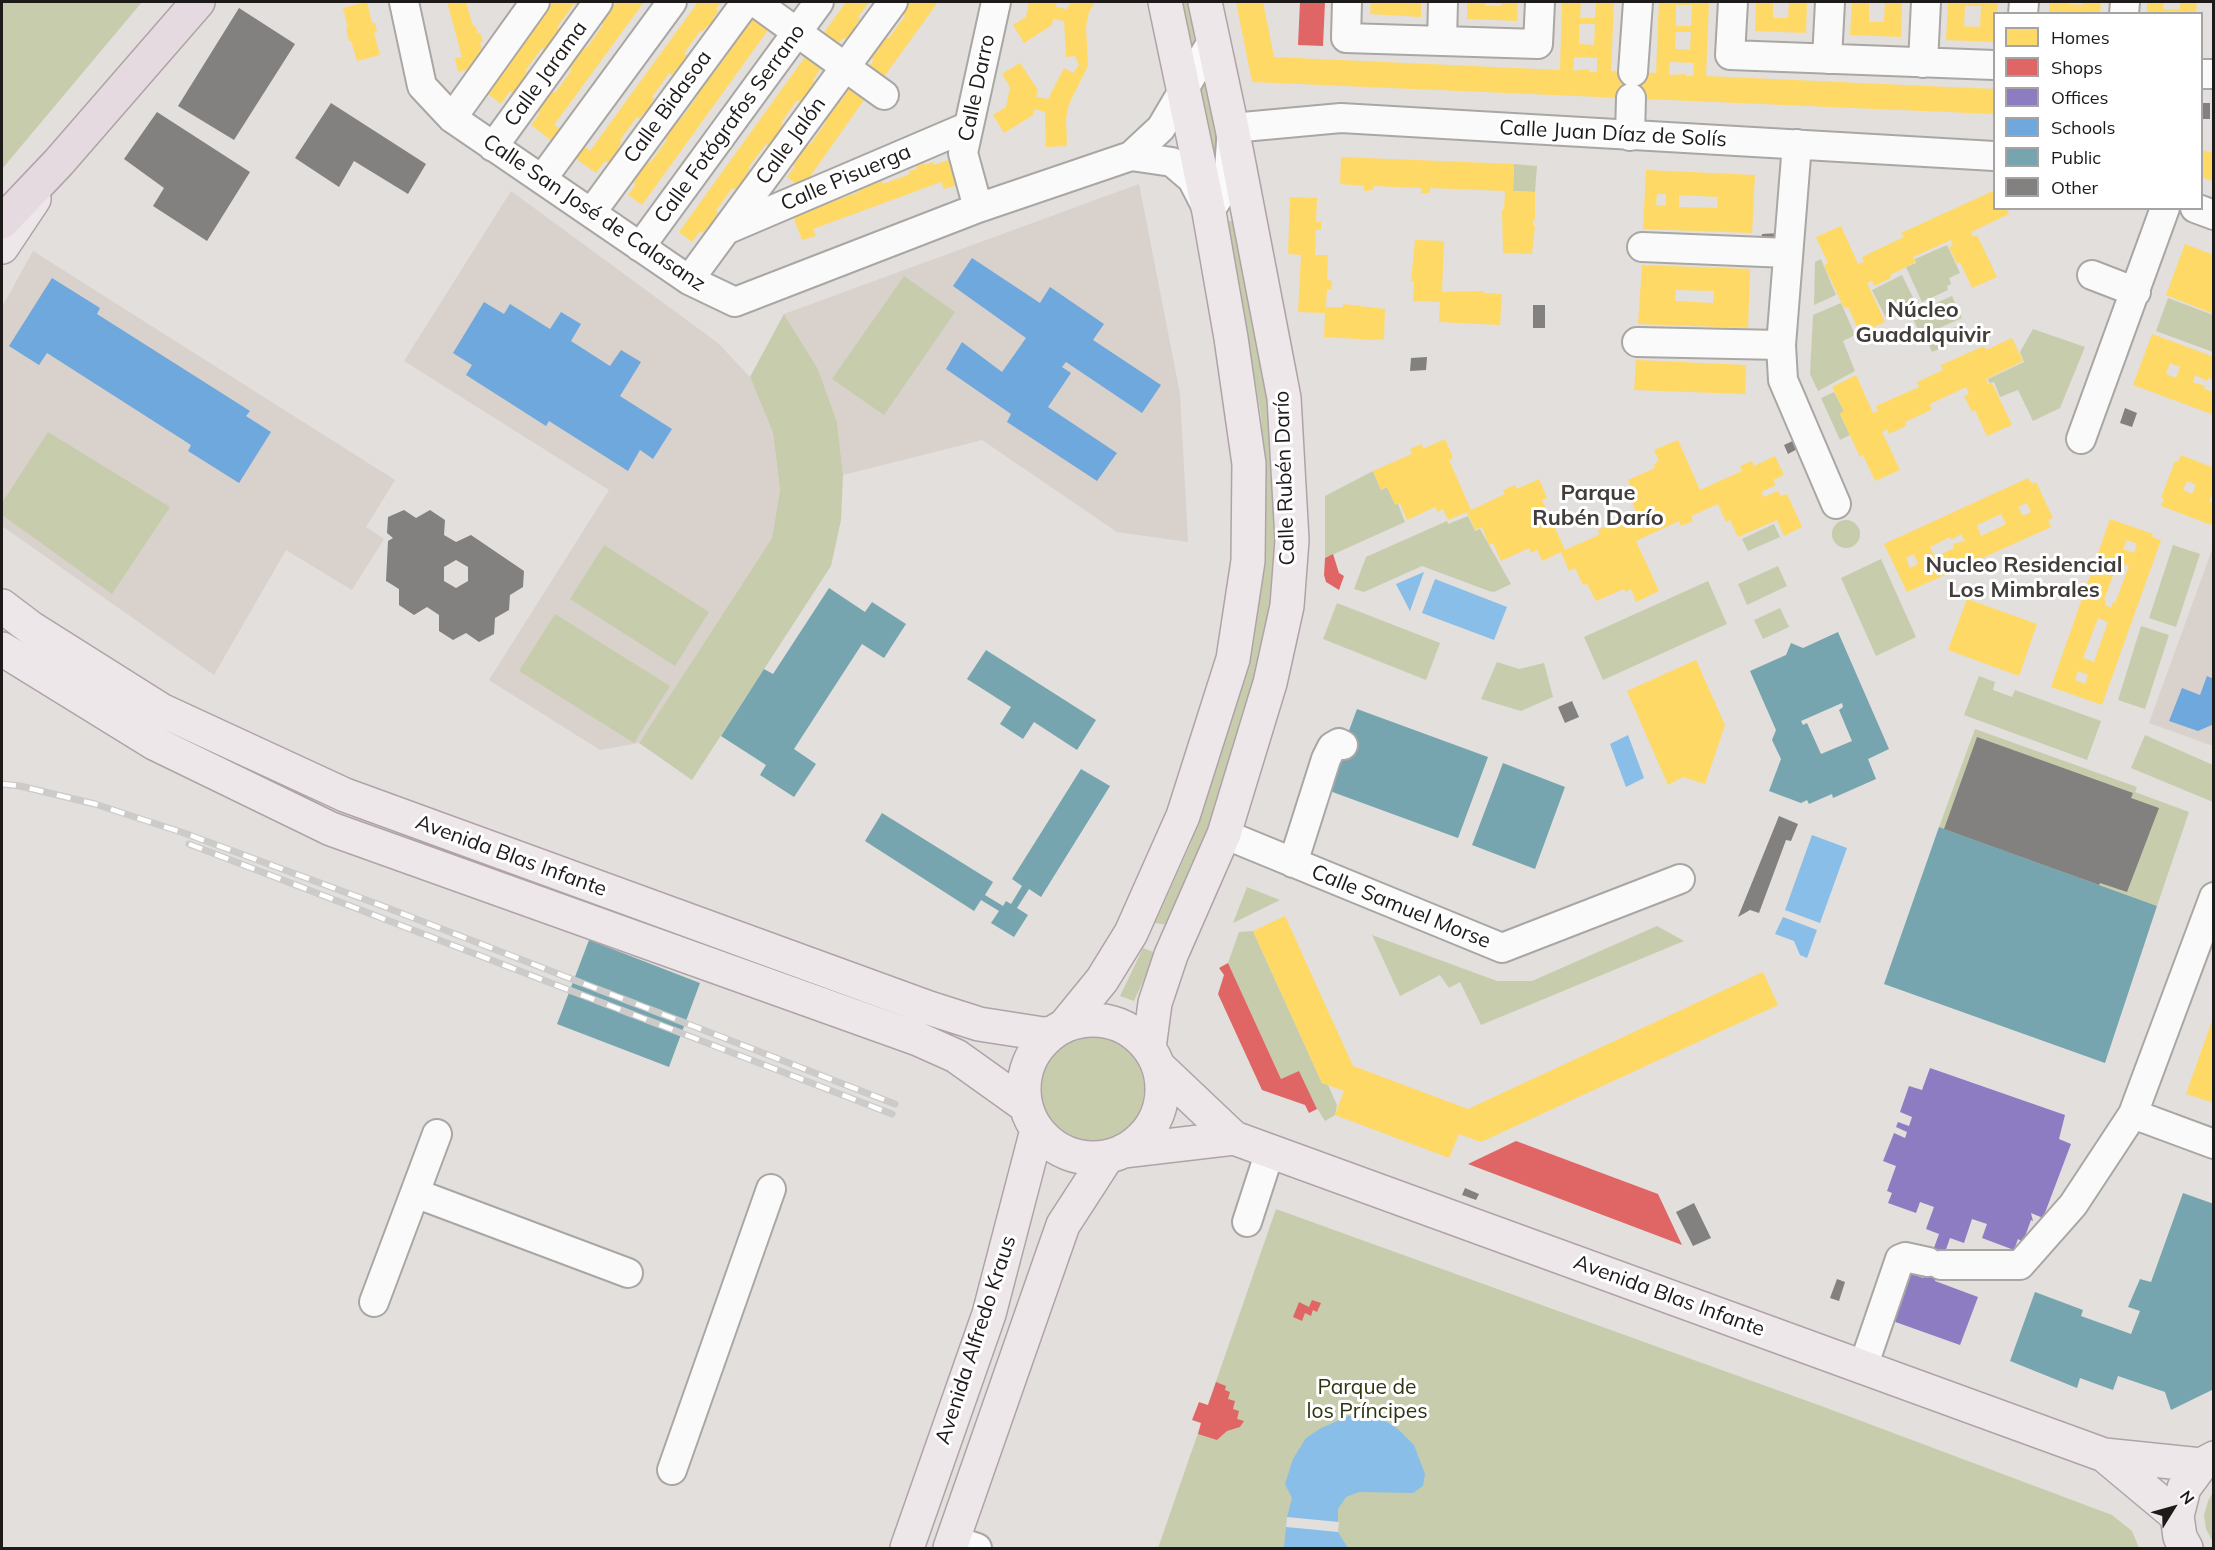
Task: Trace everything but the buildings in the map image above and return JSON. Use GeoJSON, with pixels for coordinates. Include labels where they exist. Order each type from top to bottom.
{"type":"FeatureCollection","features":[{"type":"Feature","properties":{"kind":"highway"},"geometry":{"type":"LineString","coordinates":[[2,222],[59,162],[198,2]]}},
{"type":"Feature","properties":{"kind":"main road","name":"Calle Rubén Darío"},"geometry":{"type":"LineString","coordinates":[[1059,1029],[1102,980],[1138,920],[1183,816],[1233,659],[1248,561],[1249,464],[1231,338],[1209,212],[1165,2]]}},
{"type":"Feature","properties":{"kind":"main road","name":"Calle Rubén Darío"},"geometry":{"type":"LineString","coordinates":[[1154,1057],[1155,1003],[1168,963],[1224,834],[1270,683],[1287,606],[1292,540],[1284,398],[1232,128],[1205,2]]}},
{"type":"Feature","properties":{"kind":"main road"},"geometry":{"type":"LineString","coordinates":[[2,247],[59,162]]}},
{"type":"Feature","properties":{"kind":"main road","name":"Avenida Blas Infante"},"geometry":{"type":"LineString","coordinates":[[2,606],[31,628],[161,710],[345,795],[929,1008],[979,1024],[1043,1034],[1059,1029]]}},
{"type":"Feature","properties":{"kind":"main road","name":"Avenida Blas Infante"},"geometry":{"type":"LineString","coordinates":[[2,649],[154,743],[331,829],[918,1039],[956,1056],[1032,1118]]}},
{"type":"Feature","properties":{"kind":"main road"},"geometry":{"type":"LineString","coordinates":[[1089,1020],[1112,1022],[1132,1032],[1234,1138],[1088,1158],[1068,1153],[1051,1144],[1032,1118],[1024,1086],[1028,1066],[1037,1048],[1059,1029],[1089,1020]]}},
{"type":"Feature","properties":{"kind":"main road"},"geometry":{"type":"LineString","coordinates":[[1115,1154],[1140,1140],[1153,1124],[1160,1106],[1162,1086],[1154,1057]]}},
{"type":"Feature","properties":{"kind":"main road","name":"Avenida Alfredo Kraus"},"geometry":{"type":"LineString","coordinates":[[907,1548],[989,1314],[1032,1118]]}},
{"type":"Feature","properties":{"kind":"main road","name":"Avenida Blas Infante"},"geometry":{"type":"LineString","coordinates":[[1234,1138],[2104,1455],[2207,1461]]}},
{"type":"Feature","properties":{"kind":"main road","name":"Avenida Alfredo Kraus"},"geometry":{"type":"LineString","coordinates":[[960,1546],[1063,1225],[1115,1154]]}},
{"type":"Feature","properties":{"kind":"main road","name":"Avenida Blas Infante"},"geometry":{"type":"LineString","coordinates":[[2104,1455],[2177,1516]]}},
{"type":"Feature","properties":{"kind":"main road"},"geometry":{"type":"LineString","coordinates":[[2186,1548],[2181,1537],[2177,1516],[2184,1488],[2207,1461]]}},
{"type":"Feature","properties":{"kind":"street","name":"Calle San José de Calasanz"},"geometry":{"type":"LineString","coordinates":[[404,2],[422,86],[452,118],[688,280],[735,302],[978,208],[1131,156]]}},
{"type":"Feature","properties":{"kind":"street"},"geometry":{"type":"LineString","coordinates":[[452,118],[535,2]]}},
{"type":"Feature","properties":{"kind":"street","name":"Calle Jarama"},"geometry":{"type":"LineString","coordinates":[[493,147],[598,2]]}},
{"type":"Feature","properties":{"kind":"street"},"geometry":{"type":"LineString","coordinates":[[542,179],[672,2]]}},
{"type":"Feature","properties":{"kind":"street","name":"Calle Bidasoa"},"geometry":{"type":"LineString","coordinates":[[591,213],[746,2]]}},
{"type":"Feature","properties":{"kind":"street"},"geometry":{"type":"LineString","coordinates":[[755,2],[884,95]]}},
{"type":"Feature","properties":{"kind":"street","name":"Calle Fotógrafos Serrano"},"geometry":{"type":"LineString","coordinates":[[640,247],[819,2]]}},
{"type":"Feature","properties":{"kind":"street","name":"Calle Jalón"},"geometry":{"type":"LineString","coordinates":[[688,280],[893,2]]}},
{"type":"Feature","properties":{"kind":"street","name":"Calle Darro"},"geometry":{"type":"LineString","coordinates":[[978,208],[963,153],[996,2]]}},
{"type":"Feature","properties":{"kind":"street"},"geometry":{"type":"LineString","coordinates":[[1347,2],[1346,38],[1538,44],[1540,2]]}},
{"type":"Feature","properties":{"kind":"street"},"geometry":{"type":"LineString","coordinates":[[1442,41],[1443,2]]}},
{"type":"Feature","properties":{"kind":"street"},"geometry":{"type":"LineString","coordinates":[[1630,136],[1638,2]]}},
{"type":"Feature","properties":{"kind":"street"},"geometry":{"type":"LineString","coordinates":[[1733,2],[1730,55],[1993,65]]}},
{"type":"Feature","properties":{"kind":"street"},"geometry":{"type":"LineString","coordinates":[[1827,59],[1830,2]]}},
{"type":"Feature","properties":{"kind":"street"},"geometry":{"type":"LineString","coordinates":[[1923,63],[1926,2]]}},
{"type":"Feature","properties":{"kind":"street"},"geometry":{"type":"LineString","coordinates":[[1131,156],[1161,128],[1214,38]]}},
{"type":"Feature","properties":{"kind":"street","name":"Calle Juan Díaz de Solís"},"geometry":{"type":"LineString","coordinates":[[1232,128],[1341,118],[1993,156]]}},
{"type":"Feature","properties":{"kind":"street"},"geometry":{"type":"LineString","coordinates":[[1671,138],[1680,127],[1689,123],[1764,127]]}},
{"type":"Feature","properties":{"kind":"street","name":"Calle Pisuerga"},"geometry":{"type":"LineString","coordinates":[[726,229],[967,127]]}},
{"type":"Feature","properties":{"kind":"street"},"geometry":{"type":"LineString","coordinates":[[1131,156],[1172,162],[1192,179],[1209,212],[1228,183],[1232,128]]}},
{"type":"Feature","properties":{"kind":"street"},"geometry":{"type":"LineString","coordinates":[[1797,144],[1781,345],[1783,380],[1836,504]]}},
{"type":"Feature","properties":{"kind":"street"},"geometry":{"type":"LineString","coordinates":[[2081,440],[2164,210]]}},
{"type":"Feature","properties":{"kind":"street"},"geometry":{"type":"LineString","coordinates":[[1642,247],[1788,253]]}},
{"type":"Feature","properties":{"kind":"street"},"geometry":{"type":"LineString","coordinates":[[2092,275],[2136,292]]}},
{"type":"Feature","properties":{"kind":"street"},"geometry":{"type":"LineString","coordinates":[[1637,342],[1781,345]]}},
{"type":"Feature","properties":{"kind":"street"},"geometry":{"type":"LineString","coordinates":[[1293,863],[1326,759],[1332,747],[1339,743],[1342,745]]}},
{"type":"Feature","properties":{"kind":"street","name":"Calle Samuel Morse"},"geometry":{"type":"LineString","coordinates":[[1224,834],[1502,948],[1680,879]]}},
{"type":"Feature","properties":{"kind":"street"},"geometry":{"type":"LineString","coordinates":[[1863,1367],[1900,1259],[1905,1257],[1935,1263],[2020,1265],[2073,1205],[2133,1114],[2214,897]]}},
{"type":"Feature","properties":{"kind":"street"},"geometry":{"type":"LineString","coordinates":[[2133,1114],[2214,1144]]}},
{"type":"Feature","properties":{"kind":"street"},"geometry":{"type":"LineString","coordinates":[[374,1302],[437,1134]]}},
{"type":"Feature","properties":{"kind":"street"},"geometry":{"type":"LineString","coordinates":[[1246,1222],[1270,1151]]}},
{"type":"Feature","properties":{"kind":"street"},"geometry":{"type":"LineString","coordinates":[[672,1470],[771,1189]]}},
{"type":"Feature","properties":{"kind":"street"},"geometry":{"type":"LineString","coordinates":[[416,1192],[628,1274]]}},
{"type":"Feature","properties":{"kind":"shaded area"},"geometry":{"type":"Polygon","coordinates":[[[1139,184],[1180,394],[1188,542],[1117,532],[982,440],[843,475],[837,422],[818,369],[784,314],[1139,184]]]}},
{"type":"Feature","properties":{"kind":"shaded area"},"geometry":{"type":"Polygon","coordinates":[[[511,191],[718,343],[750,377],[773,433],[780,490],[772,538],[639,743],[600,750],[489,680],[609,490],[404,361],[511,191]]]}},
{"type":"Feature","properties":{"kind":"shaded area"},"geometry":{"type":"Polygon","coordinates":[[[33,251],[395,480],[366,527],[384,539],[352,590],[286,550],[214,675],[2,526],[2,307],[33,251]]]}},
{"type":"Feature","properties":{"kind":"shaded area"},"geometry":{"type":"Polygon","coordinates":[[[2213,547],[2213,746],[2149,723],[2213,547]]]}},
{"type":"Feature","properties":{"kind":"green space"},"geometry":{"type":"Polygon","coordinates":[[[2,2],[142,2],[2,169],[2,2]]]}},
{"type":"Feature","properties":{"kind":"green space"},"geometry":{"type":"Polygon","coordinates":[[[1177,2],[1190,2],[1196,30],[1189,64],[1177,2]]]}},
{"type":"Feature","properties":{"kind":"green space"},"geometry":{"type":"Polygon","coordinates":[[[1203,72],[1224,169],[1214,191],[1195,89],[1203,72]]]}},
{"type":"Feature","properties":{"kind":"green space"},"geometry":{"type":"Polygon","coordinates":[[[1514,164],[1537,166],[1535,192],[1513,191],[1514,164]]]}},
{"type":"Feature","properties":{"kind":"green space"},"geometry":{"type":"Polygon","coordinates":[[[1227,221],[1236,221],[1269,389],[1278,463],[1275,588],[1266,645],[1210,823],[1198,859],[1167,925],[1155,923],[1191,843],[1243,682],[1254,634],[1263,576],[1265,471],[1261,416],[1238,296],[1227,221]]]}},
{"type":"Feature","properties":{"kind":"green space"},"geometry":{"type":"Polygon","coordinates":[[[1947,245],[1960,273],[1949,278],[1951,284],[1947,286],[1948,290],[1922,302],[1906,267],[1916,263],[1915,259],[1947,245]]]}},
{"type":"Feature","properties":{"kind":"green space"},"geometry":{"type":"Polygon","coordinates":[[[1821,259],[1836,295],[1814,305],[1815,262],[1821,259]]]}},
{"type":"Feature","properties":{"kind":"green space"},"geometry":{"type":"Polygon","coordinates":[[[1902,275],[1917,306],[1887,320],[1872,290],[1902,275]]]}},
{"type":"Feature","properties":{"kind":"green space"},"geometry":{"type":"Polygon","coordinates":[[[904,276],[955,312],[884,415],[832,379],[904,276]]]}},
{"type":"Feature","properties":{"kind":"green space"},"geometry":{"type":"Polygon","coordinates":[[[1952,296],[1962,318],[1921,336],[1911,314],[1952,296]]]}},
{"type":"Feature","properties":{"kind":"green space"},"geometry":{"type":"Polygon","coordinates":[[[2168,298],[2213,315],[2213,352],[2156,331],[2168,298]]]}},
{"type":"Feature","properties":{"kind":"green space"},"geometry":{"type":"Polygon","coordinates":[[[1841,303],[1855,335],[1843,341],[1855,371],[1818,391],[1810,374],[1813,315],[1841,303]]]}},
{"type":"Feature","properties":{"kind":"green space"},"geometry":{"type":"Polygon","coordinates":[[[784,314],[818,369],[837,422],[843,475],[841,520],[831,566],[692,780],[639,743],[772,538],[780,490],[773,433],[750,377],[784,314]]]}},
{"type":"Feature","properties":{"kind":"green space"},"geometry":{"type":"Polygon","coordinates":[[[1964,323],[1970,336],[1932,352],[1927,340],[1964,323]]]}},
{"type":"Feature","properties":{"kind":"green space"},"geometry":{"type":"Polygon","coordinates":[[[2033,329],[2085,347],[2060,408],[2033,421],[2018,390],[2000,397],[1994,382],[1989,383],[1988,379],[2024,362],[2020,352],[2033,329]]]}},
{"type":"Feature","properties":{"kind":"green space"},"geometry":{"type":"Polygon","coordinates":[[[1834,392],[1844,411],[1840,414],[1850,435],[1840,440],[1821,398],[1834,392]]]}},
{"type":"Feature","properties":{"kind":"green space"},"geometry":{"type":"Polygon","coordinates":[[[48,432],[170,507],[112,594],[2,515],[2,503],[48,432]]]}},
{"type":"Feature","properties":{"kind":"green space"},"geometry":{"type":"Polygon","coordinates":[[[1373,471],[1381,490],[1387,487],[1398,504],[1405,522],[1325,558],[1325,496],[1373,471]]]}},
{"type":"Feature","properties":{"kind":"green space"},"geometry":{"type":"Polygon","coordinates":[[[1468,516],[1475,531],[1480,529],[1511,584],[1494,592],[1489,591],[1422,566],[1364,592],[1354,589],[1366,557],[1447,521],[1448,524],[1468,516]]]}},
{"type":"Feature","properties":{"kind":"green space"},"geometry":{"type":"Polygon","coordinates":[[[1846,520],[1856,524],[1860,534],[1856,544],[1846,548],[1836,544],[1832,534],[1836,524],[1846,520]]]}},
{"type":"Feature","properties":{"kind":"green space"},"geometry":{"type":"Polygon","coordinates":[[[1774,524],[1780,537],[1748,551],[1742,539],[1774,524]]]}},
{"type":"Feature","properties":{"kind":"green space"},"geometry":{"type":"Polygon","coordinates":[[[604,545],[709,612],[675,666],[570,599],[604,545]]]}},
{"type":"Feature","properties":{"kind":"green space"},"geometry":{"type":"Polygon","coordinates":[[[2173,545],[2200,554],[2176,627],[2149,618],[2173,545]]]}},
{"type":"Feature","properties":{"kind":"green space"},"geometry":{"type":"Polygon","coordinates":[[[1881,559],[1916,637],[1876,656],[1841,578],[1881,559]]]}},
{"type":"Feature","properties":{"kind":"green space"},"geometry":{"type":"Polygon","coordinates":[[[1778,566],[1787,586],[1747,605],[1738,584],[1778,566]]]}},
{"type":"Feature","properties":{"kind":"green space"},"geometry":{"type":"Polygon","coordinates":[[[1708,581],[1727,624],[1603,680],[1584,637],[1708,581]]]}},
{"type":"Feature","properties":{"kind":"green space"},"geometry":{"type":"Polygon","coordinates":[[[1337,603],[1440,643],[1426,680],[1323,639],[1337,603]]]}},
{"type":"Feature","properties":{"kind":"green space"},"geometry":{"type":"Polygon","coordinates":[[[1780,608],[1789,627],[1763,639],[1754,620],[1780,608]]]}},
{"type":"Feature","properties":{"kind":"green space"},"geometry":{"type":"Polygon","coordinates":[[[555,614],[670,686],[634,743],[519,671],[555,614]]]}},
{"type":"Feature","properties":{"kind":"green space"},"geometry":{"type":"Polygon","coordinates":[[[2141,626],[2169,635],[2145,709],[2118,700],[2141,626]]]}},
{"type":"Feature","properties":{"kind":"green space"},"geometry":{"type":"Polygon","coordinates":[[[1497,662],[1519,669],[1544,663],[1553,697],[1521,711],[1481,699],[1497,662]]]}},
{"type":"Feature","properties":{"kind":"green space"},"geometry":{"type":"Polygon","coordinates":[[[1979,676],[1995,682],[1993,690],[2012,697],[2015,690],[2101,721],[2087,760],[1964,715],[1979,676]]]}},
{"type":"Feature","properties":{"kind":"green space"},"geometry":{"type":"Polygon","coordinates":[[[1975,729],[2137,787],[2135,792],[2189,812],[2157,906],[1939,827],[1975,729]]]}},
{"type":"Feature","properties":{"kind":"green space"},"geometry":{"type":"Polygon","coordinates":[[[2145,735],[2213,765],[2213,802],[2131,768],[2145,735]]]}},
{"type":"Feature","properties":{"kind":"green space"},"geometry":{"type":"Polygon","coordinates":[[[1247,887],[1280,900],[1233,923],[1247,887]]]}},
{"type":"Feature","properties":{"kind":"green space"},"geometry":{"type":"Polygon","coordinates":[[[1657,926],[1684,941],[1481,1025],[1460,982],[1449,988],[1440,975],[1400,996],[1372,935],[1497,981],[1532,981],[1657,926]]]}},
{"type":"Feature","properties":{"kind":"green space"},"geometry":{"type":"Polygon","coordinates":[[[1253,931],[1322,1083],[1328,1085],[1337,1105],[1335,1115],[1325,1121],[1299,1072],[1281,1079],[1228,963],[1239,932],[1253,931]]]}},
{"type":"Feature","properties":{"kind":"green space"},"geometry":{"type":"Polygon","coordinates":[[[1143,948],[1156,953],[1134,1001],[1120,996],[1143,948]]]}},
{"type":"Feature","properties":{"kind":"green space"},"geometry":{"type":"Polygon","coordinates":[[[1089,1034],[1110,1038],[1128,1050],[1140,1068],[1144,1089],[1140,1110],[1128,1128],[1110,1140],[1089,1144],[1068,1140],[1050,1128],[1038,1110],[1034,1089],[1038,1068],[1050,1050],[1068,1038],[1089,1034]]]}},
{"type":"Feature","properties":{"kind":"green space","name":"Parque de los Príncipes"},"geometry":{"type":"Polygon","coordinates":[[[1276,1209],[1824,1407],[2112,1515],[2132,1531],[2139,1548],[1158,1548],[1276,1209]]]}},
{"type":"Feature","properties":{"kind":"green space"},"geometry":{"type":"Polygon","coordinates":[[[2213,1492],[2213,1542],[2206,1529],[2204,1515],[2213,1492]]]}},
{"type":"Feature","properties":{"kind":"water"},"geometry":{"type":"Polygon","coordinates":[[[1424,572],[1410,611],[1396,584],[1424,572]]]}},
{"type":"Feature","properties":{"kind":"water"},"geometry":{"type":"Polygon","coordinates":[[[1435,579],[1507,607],[1494,640],[1422,613],[1435,579]]]}},
{"type":"Feature","properties":{"kind":"water"},"geometry":{"type":"Polygon","coordinates":[[[1628,735],[1644,778],[1626,787],[1610,744],[1628,735]]]}},
{"type":"Feature","properties":{"kind":"water"},"geometry":{"type":"Polygon","coordinates":[[[1812,835],[1847,848],[1820,923],[1785,910],[1812,835]]]}},
{"type":"Feature","properties":{"kind":"water"},"geometry":{"type":"Polygon","coordinates":[[[1783,917],[1817,930],[1807,958],[1800,955],[1794,941],[1775,934],[1783,917]]]}},
{"type":"Feature","properties":{"kind":"water"},"geometry":{"type":"Polygon","coordinates":[[[1349,1416],[1380,1418],[1398,1429],[1414,1445],[1425,1474],[1423,1486],[1413,1493],[1359,1492],[1346,1497],[1338,1509],[1338,1532],[1348,1548],[1284,1548],[1287,1517],[1292,1498],[1285,1484],[1293,1459],[1306,1438],[1321,1428],[1349,1416]]]}},
{"type":"Feature","properties":{"kind":"pier"},"geometry":{"type":"Polygon","coordinates":[[[1287,1517],[1339,1522],[1338,1532],[1286,1527],[1287,1517]]]}},
{"type":"Feature","properties":{"kind":"railway"},"geometry":{"type":"LineString","coordinates":[[2,784],[20,786],[95,804],[184,833],[380,905],[895,1104]]}},
{"type":"Feature","properties":{"kind":"railway"},"geometry":{"type":"LineString","coordinates":[[189,844],[892,1114]]}},
{"type":"Feature","properties":{"kind":"district","name":"Núcleo Guadalquivir"},"geometry":{"type":"Point","coordinates":[1923,322]}},
{"type":"Feature","properties":{"kind":"district","name":"Parque Rubén Darío"},"geometry":{"type":"Point","coordinates":[1598,506]}},
{"type":"Feature","properties":{"kind":"district","name":"Nucleo Residencial Los Mimbrales"},"geometry":{"type":"Point","coordinates":[2024,578]}}]}
